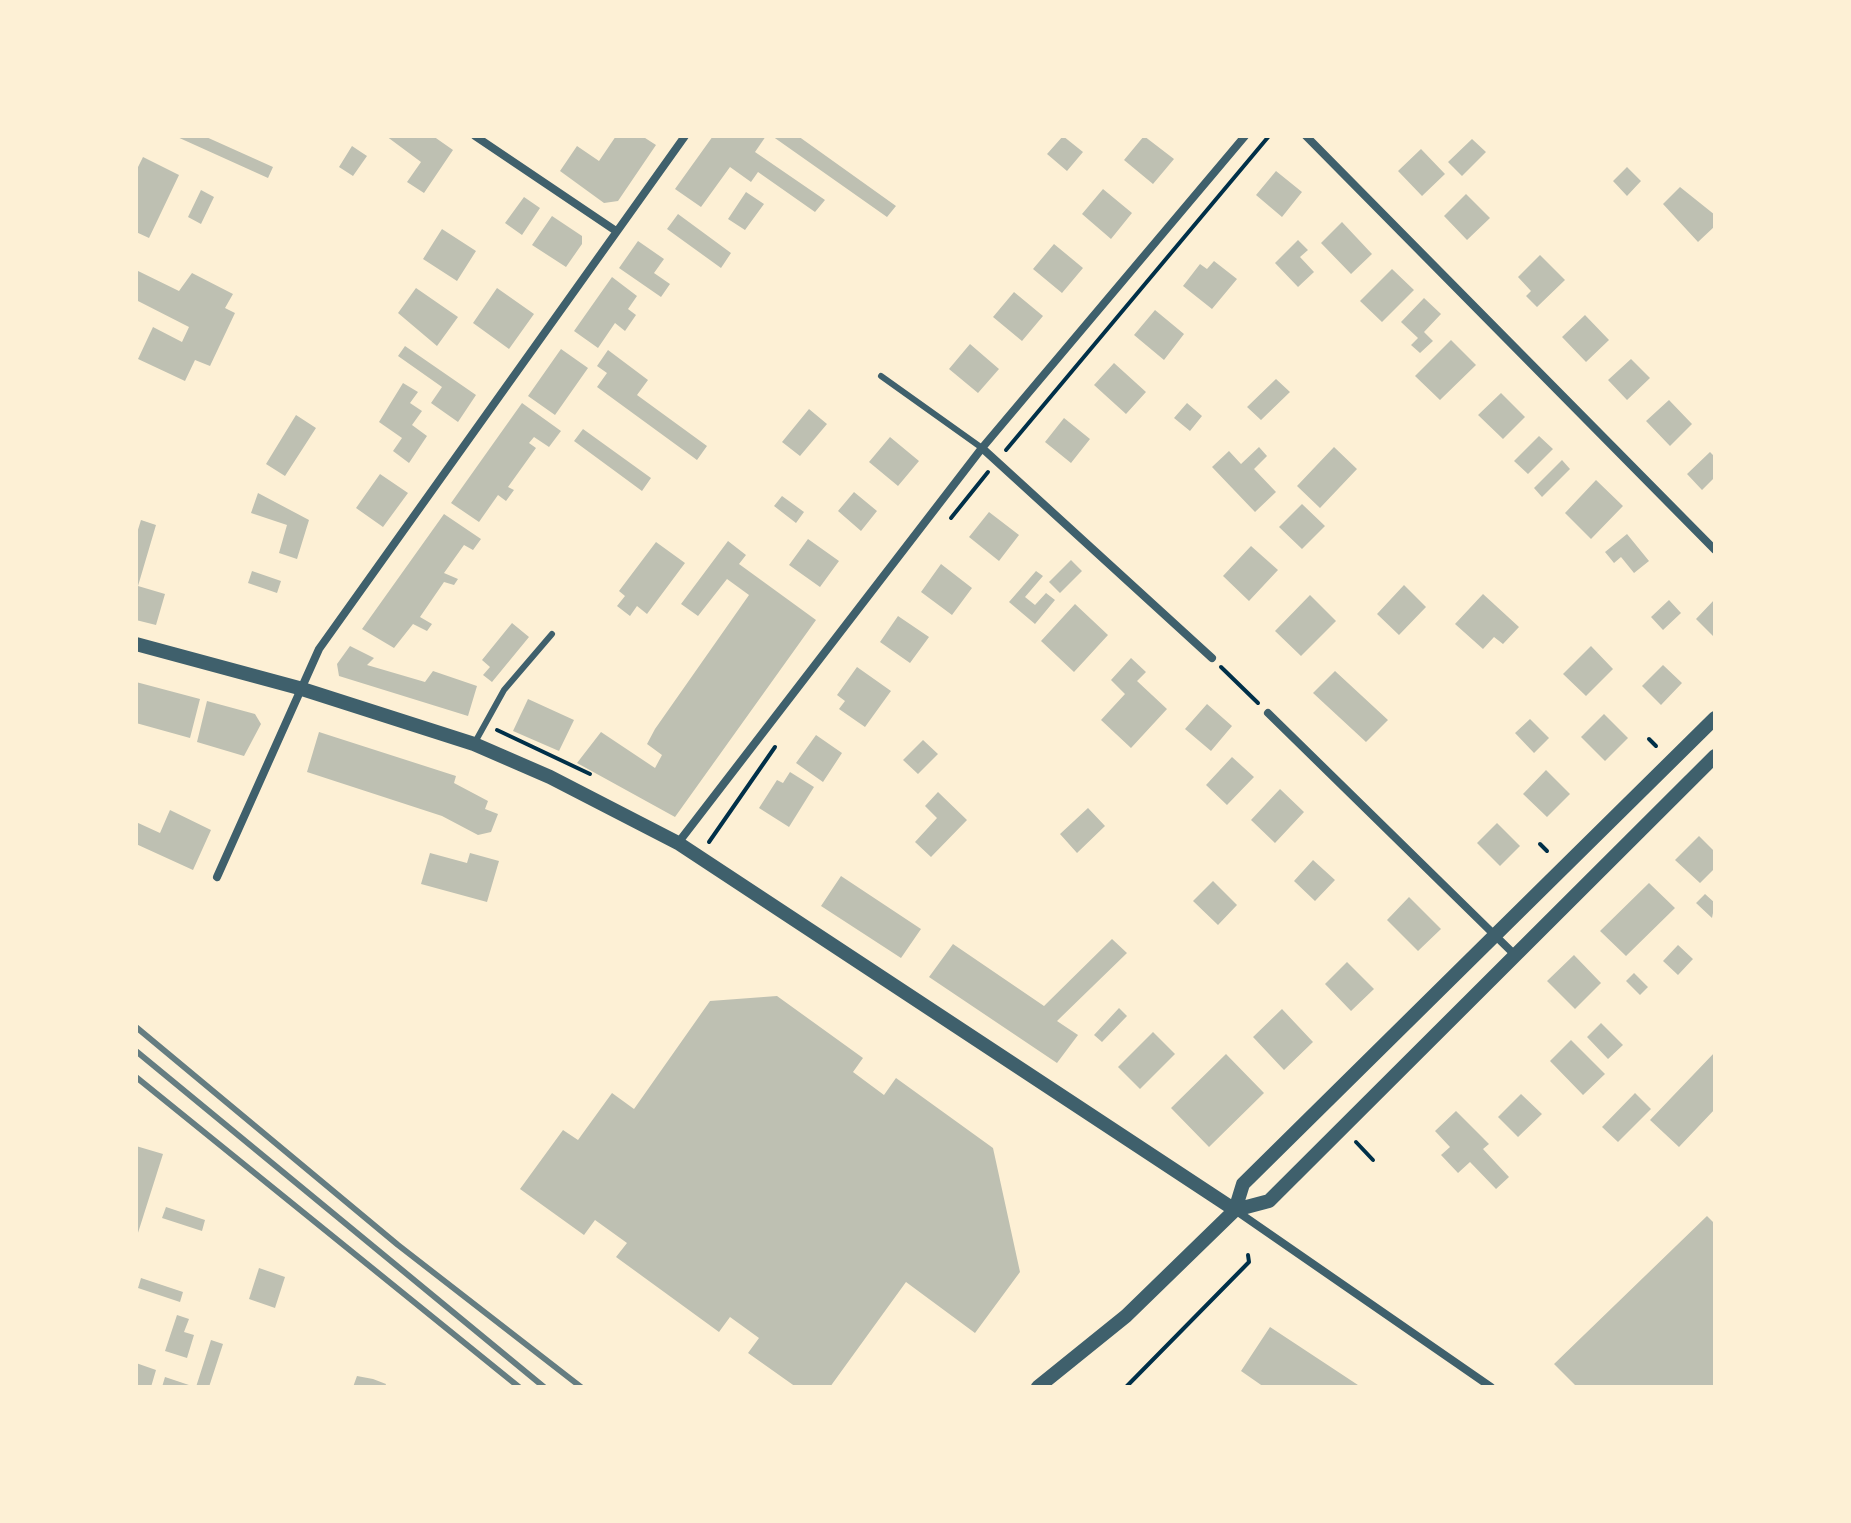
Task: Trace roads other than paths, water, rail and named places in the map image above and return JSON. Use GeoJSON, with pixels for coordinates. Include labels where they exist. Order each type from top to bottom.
{"type":"FeatureCollection","features":[{"type":"Feature","properties":{"kind":"street"},"geometry":{"type":"LineString","coordinates":[[475,136],[616,231]]}},
{"type":"Feature","properties":{"kind":"street"},"geometry":{"type":"LineString","coordinates":[[217,877],[319,649],[685,136]]}},
{"type":"Feature","properties":{"kind":"street"},"geometry":{"type":"LineString","coordinates":[[678,843],[982,448],[1245,136]]}},
{"type":"Feature","properties":{"kind":"street"},"geometry":{"type":"LineString","coordinates":[[1306,136],[1715,550]]}},
{"type":"Feature","properties":{"kind":"street"},"geometry":{"type":"LineString","coordinates":[[982,448],[1212,658]]}},
{"type":"Feature","properties":{"kind":"street"},"geometry":{"type":"LineString","coordinates":[[136,644],[299,688],[474,744],[550,777],[678,843],[1235,1210],[1491,1387]]}},
{"type":"Feature","properties":{"kind":"street"},"geometry":{"type":"LineString","coordinates":[[1268,713],[1514,954]]}},
{"type":"Feature","properties":{"kind":"street"},"geometry":{"type":"LineString","coordinates":[[1038,1387],[1126,1316],[1235,1210],[1243,1184],[1715,718]]}},
{"type":"Feature","properties":{"kind":"street"},"geometry":{"type":"LineString","coordinates":[[1235,1210],[1269,1201],[1715,756]]}},
{"type":"Feature","properties":{"kind":"lane"},"geometry":{"type":"LineString","coordinates":[[881,376],[982,448]]}},
{"type":"Feature","properties":{"kind":"lane"},"geometry":{"type":"LineString","coordinates":[[474,744],[504,690],[552,634]]}},
{"type":"Feature","properties":{"kind":"railway"},"geometry":{"type":"LineString","coordinates":[[136,1027],[398,1245],[581,1387]]}},
{"type":"Feature","properties":{"kind":"railway"},"geometry":{"type":"LineString","coordinates":[[136,1051],[544,1387]]}},
{"type":"Feature","properties":{"kind":"railway"},"geometry":{"type":"LineString","coordinates":[[136,1077],[519,1387]]}}]}
